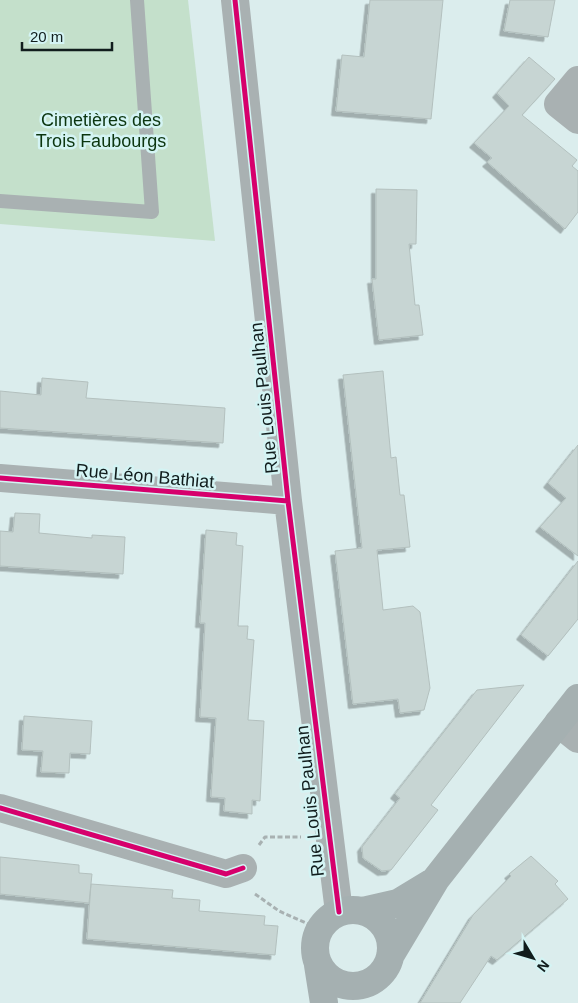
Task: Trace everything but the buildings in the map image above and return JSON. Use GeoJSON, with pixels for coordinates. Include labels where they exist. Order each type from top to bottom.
{"type":"FeatureCollection","features":[{"type":"Feature","properties":{"kind":"main road"},"geometry":{"type":"LineString","coordinates":[[354,1003],[382,973],[390,956],[436,879],[568,731],[578,698]]}},
{"type":"Feature","properties":{"kind":"main road"},"geometry":{"type":"LineString","coordinates":[[324,1003],[314,947],[340,917],[385,908],[407,899],[436,879]]}},
{"type":"Feature","properties":{"kind":"main road"},"geometry":{"type":"LineString","coordinates":[[340,917],[375,917],[387,930],[391,943],[390,956]]}},
{"type":"Feature","properties":{"kind":"main road"},"geometry":{"type":"LineString","coordinates":[[318,965],[331,980],[342,985],[355,987],[373,981]]}},
{"type":"Feature","properties":{"kind":"street","name":"Rue Louis Paulhan"},"geometry":{"type":"LineString","coordinates":[[235,0],[288,501],[340,917]]}},
{"type":"Feature","properties":{"kind":"street"},"geometry":{"type":"LineString","coordinates":[[578,80],[558,104],[578,120]]}},
{"type":"Feature","properties":{"kind":"street","name":"Rue Léon Bathiat"},"geometry":{"type":"LineString","coordinates":[[0,478],[288,501]]}},
{"type":"Feature","properties":{"kind":"street"},"geometry":{"type":"LineString","coordinates":[[0,808],[235,871]]}},
{"type":"Feature","properties":{"kind":"lane"},"geometry":{"type":"LineString","coordinates":[[0,201],[152,212],[137,0]]}},
{"type":"Feature","properties":{"kind":"path"},"geometry":{"type":"LineString","coordinates":[[330,837],[265,837],[235,871],[278,911],[340,917]]}},
{"type":"Feature","properties":{"kind":"green space","name":"Cimetières des Trois Faubourgs"},"geometry":{"type":"Polygon","coordinates":[[[0,0],[188,0],[215,241],[0,224],[0,0]]]}},
{"type":"Feature","properties":{"kind":"cycle path"},"geometry":{"type":"LineString","coordinates":[[235,0],[288,501],[339,912]]}},
{"type":"Feature","properties":{"kind":"cycle path"},"geometry":{"type":"LineString","coordinates":[[0,478],[288,501]]}},
{"type":"Feature","properties":{"kind":"cycle path"},"geometry":{"type":"LineString","coordinates":[[0,808],[226,874],[243,868]]}}]}
